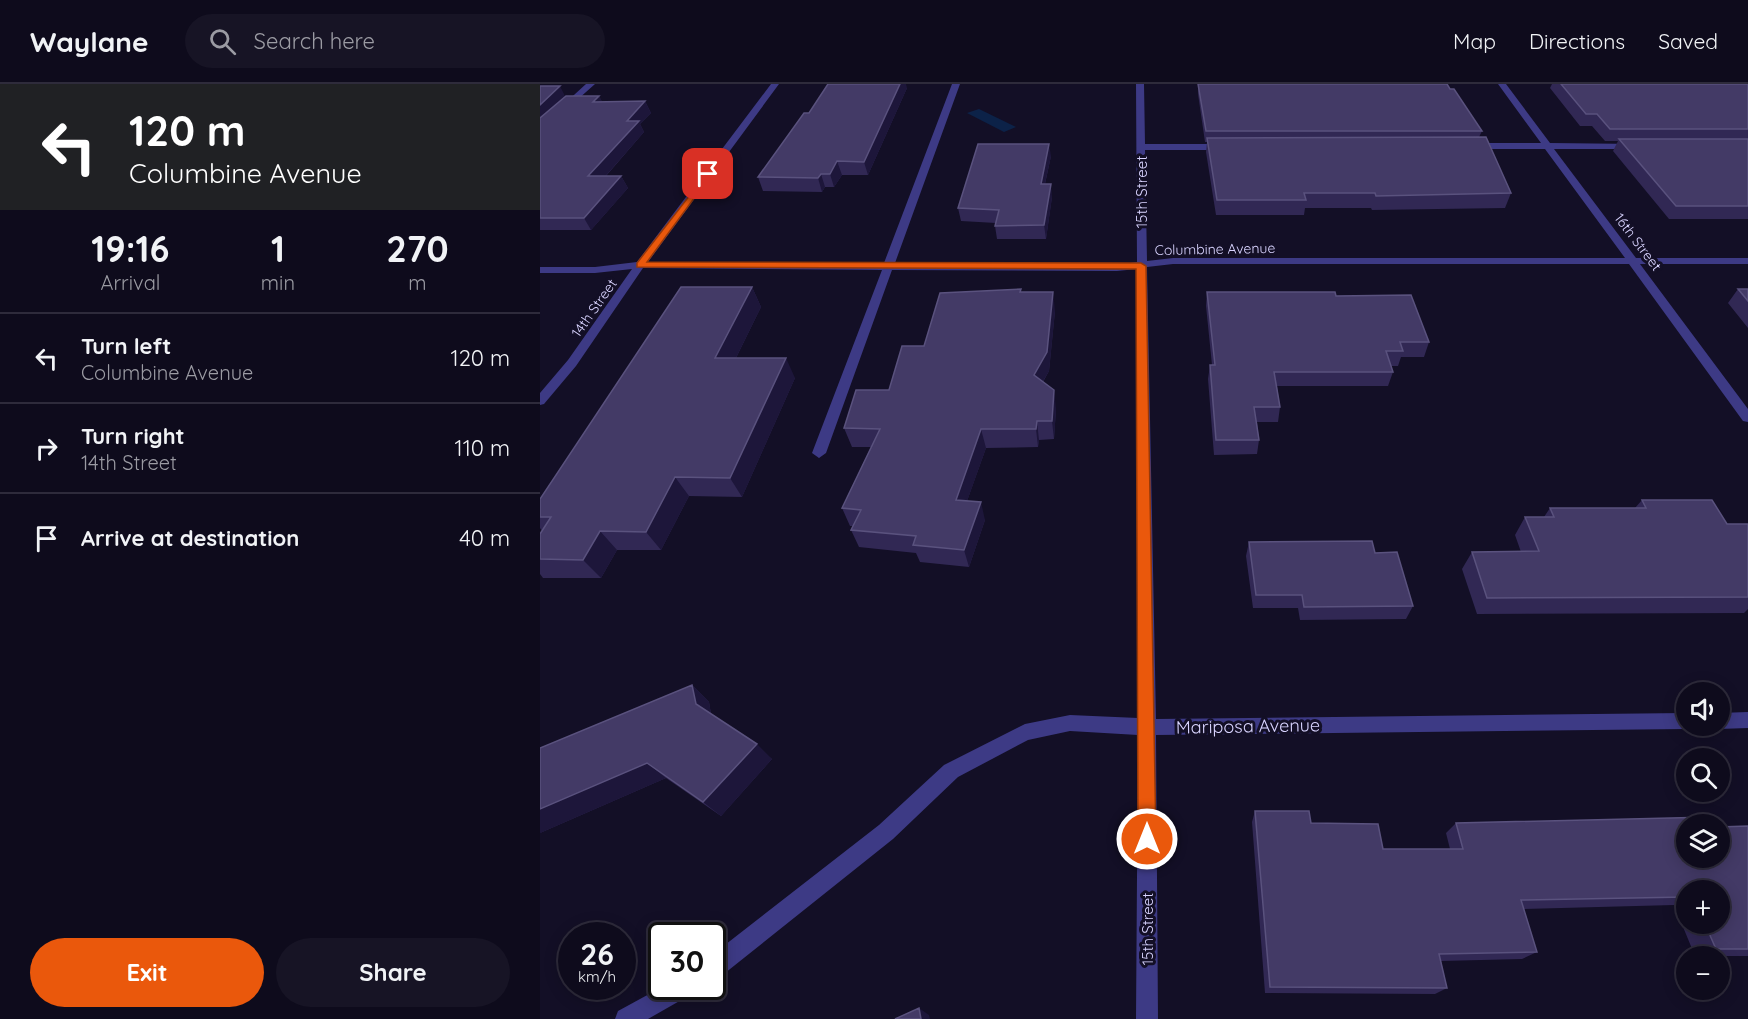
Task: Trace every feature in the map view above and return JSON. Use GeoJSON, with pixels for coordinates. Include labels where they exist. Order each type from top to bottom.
{"type":"FeatureCollection","features":[{"type":"Feature","properties":{"kind":"street"},"geometry":{"type":"LineString","coordinates":[[540,130],[591,84]]}},
{"type":"Feature","properties":{"kind":"street","name":"14th Street"},"geometry":{"type":"LineString","coordinates":[[540,400],[572,363],[640,265],[775,84]]}},
{"type":"Feature","properties":{"kind":"street"},"geometry":{"type":"LineString","coordinates":[[819,453],[956,84]]}},
{"type":"Feature","properties":{"kind":"street","name":"15th Street"},"geometry":{"type":"LineString","coordinates":[[1140,84],[1147,727],[1147,1019]]}},
{"type":"Feature","properties":{"kind":"street","name":"16th Street"},"geometry":{"type":"LineString","coordinates":[[1502,84],[1748,418]]}},
{"type":"Feature","properties":{"kind":"street"},"geometry":{"type":"LineString","coordinates":[[1463,146],[1641,146]]}},
{"type":"Feature","properties":{"kind":"street"},"geometry":{"type":"LineString","coordinates":[[1140,147],[1236,147]]}},
{"type":"Feature","properties":{"kind":"street","name":"Columbine Avenue"},"geometry":{"type":"LineString","coordinates":[[540,270],[595,270],[640,265],[1141,266],[1173,261],[1748,261]]}},
{"type":"Feature","properties":{"kind":"street"},"geometry":{"type":"LineString","coordinates":[[1730,721],[1748,720]]}},
{"type":"Feature","properties":{"kind":"street","name":"Mariposa Avenue"},"geometry":{"type":"LineString","coordinates":[[726,958],[886,832],[951,771],[1025,732],[1070,723],[1147,727],[1676,721]]}},
{"type":"Feature","properties":{"kind":"street"},"geometry":{"type":"LineString","coordinates":[[626,1019],[659,1000]]}},
{"type":"Feature","properties":{"kind":"water"},"geometry":{"type":"Polygon","coordinates":[[[979,109],[1016,127],[1004,132],[967,113],[979,109]]]}},
{"type":"Feature","properties":{"kind":"building"},"geometry":{"type":"Polygon","coordinates":[[[828,84],[900,84],[864,162],[837,161],[830,174],[821,174],[818,178],[758,177],[804,113],[809,113],[828,84]]]}},
{"type":"Feature","properties":{"kind":"building"},"geometry":{"type":"Polygon","coordinates":[[[1198,84],[1447,84],[1450,89],[1454,89],[1482,131],[1206,131],[1198,84]]]}},
{"type":"Feature","properties":{"kind":"building"},"geometry":{"type":"Polygon","coordinates":[[[1561,84],[1748,84],[1748,129],[1610,129],[1597,114],[1586,114],[1561,84]]]}},
{"type":"Feature","properties":{"kind":"building"},"geometry":{"type":"Polygon","coordinates":[[[540,86],[560,86],[540,105],[540,86]]]}},
{"type":"Feature","properties":{"kind":"building"},"geometry":{"type":"Polygon","coordinates":[[[566,96],[599,96],[593,102],[645,101],[627,121],[639,121],[588,176],[621,176],[584,218],[540,218],[540,118],[566,96]]]}},
{"type":"Feature","properties":{"kind":"building"},"geometry":{"type":"Polygon","coordinates":[[[1486,137],[1511,193],[1376,196],[1375,193],[1304,193],[1306,200],[1217,200],[1207,138],[1486,137]]]}},
{"type":"Feature","properties":{"kind":"building"},"geometry":{"type":"Polygon","coordinates":[[[1619,139],[1748,139],[1748,206],[1676,206],[1619,139]]]}},
{"type":"Feature","properties":{"kind":"building"},"geometry":{"type":"Polygon","coordinates":[[[978,144],[1049,144],[1041,184],[1051,184],[1044,225],[995,226],[999,210],[958,208],[978,144]]]}},
{"type":"Feature","properties":{"kind":"building"},"geometry":{"type":"Polygon","coordinates":[[[681,287],[752,287],[715,358],[786,358],[730,478],[675,477],[646,532],[600,531],[583,560],[540,559],[540,534],[551,517],[540,517],[540,499],[681,287]]]}},
{"type":"Feature","properties":{"kind":"building"},"geometry":{"type":"Polygon","coordinates":[[[1021,289],[1020,292],[1053,292],[1047,352],[1034,375],[1054,390],[1052,421],[1037,421],[1036,429],[981,429],[956,500],[981,502],[964,550],[913,545],[916,536],[851,530],[861,510],[842,508],[880,429],[844,428],[856,390],[889,390],[902,346],[924,346],[940,293],[1021,289]]]}},
{"type":"Feature","properties":{"kind":"building"},"geometry":{"type":"Polygon","coordinates":[[[1738,289],[1748,289],[1748,301],[1738,289]]]}},
{"type":"Feature","properties":{"kind":"building"},"geometry":{"type":"Polygon","coordinates":[[[1207,292],[1335,292],[1336,296],[1411,295],[1429,342],[1400,342],[1403,351],[1386,351],[1393,372],[1274,372],[1280,407],[1254,407],[1259,440],[1216,440],[1210,365],[1215,365],[1207,292]]]}},
{"type":"Feature","properties":{"kind":"building"},"geometry":{"type":"Polygon","coordinates":[[[1642,500],[1712,500],[1727,524],[1748,524],[1748,597],[1487,598],[1472,552],[1539,551],[1525,517],[1554,517],[1550,508],[1646,508],[1642,500]]]}},
{"type":"Feature","properties":{"kind":"building"},"geometry":{"type":"Polygon","coordinates":[[[1372,541],[1375,553],[1397,552],[1413,606],[1304,607],[1302,595],[1256,595],[1249,542],[1372,541]]]}},
{"type":"Feature","properties":{"kind":"building"},"geometry":{"type":"Polygon","coordinates":[[[692,685],[696,704],[757,744],[703,802],[647,763],[540,809],[540,748],[692,685]]]}},
{"type":"Feature","properties":{"kind":"building"},"geometry":{"type":"Polygon","coordinates":[[[1255,811],[1309,811],[1311,823],[1378,824],[1383,849],[1463,849],[1456,823],[1676,818],[1676,868],[1730,868],[1730,827],[1748,826],[1748,949],[1715,946],[1709,934],[1730,934],[1730,880],[1676,880],[1676,897],[1521,900],[1537,952],[1439,954],[1447,988],[1270,987],[1255,811]]]}},
{"type":"Feature","properties":{"kind":"building"},"geometry":{"type":"Polygon","coordinates":[[[919,1008],[921,1019],[895,1019],[919,1008]]]}},
{"type":"Feature","properties":{"kind":"route"},"geometry":{"type":"LineString","coordinates":[[708,174],[640,265],[1117,268],[1141,266],[1147,839]]}}]}
